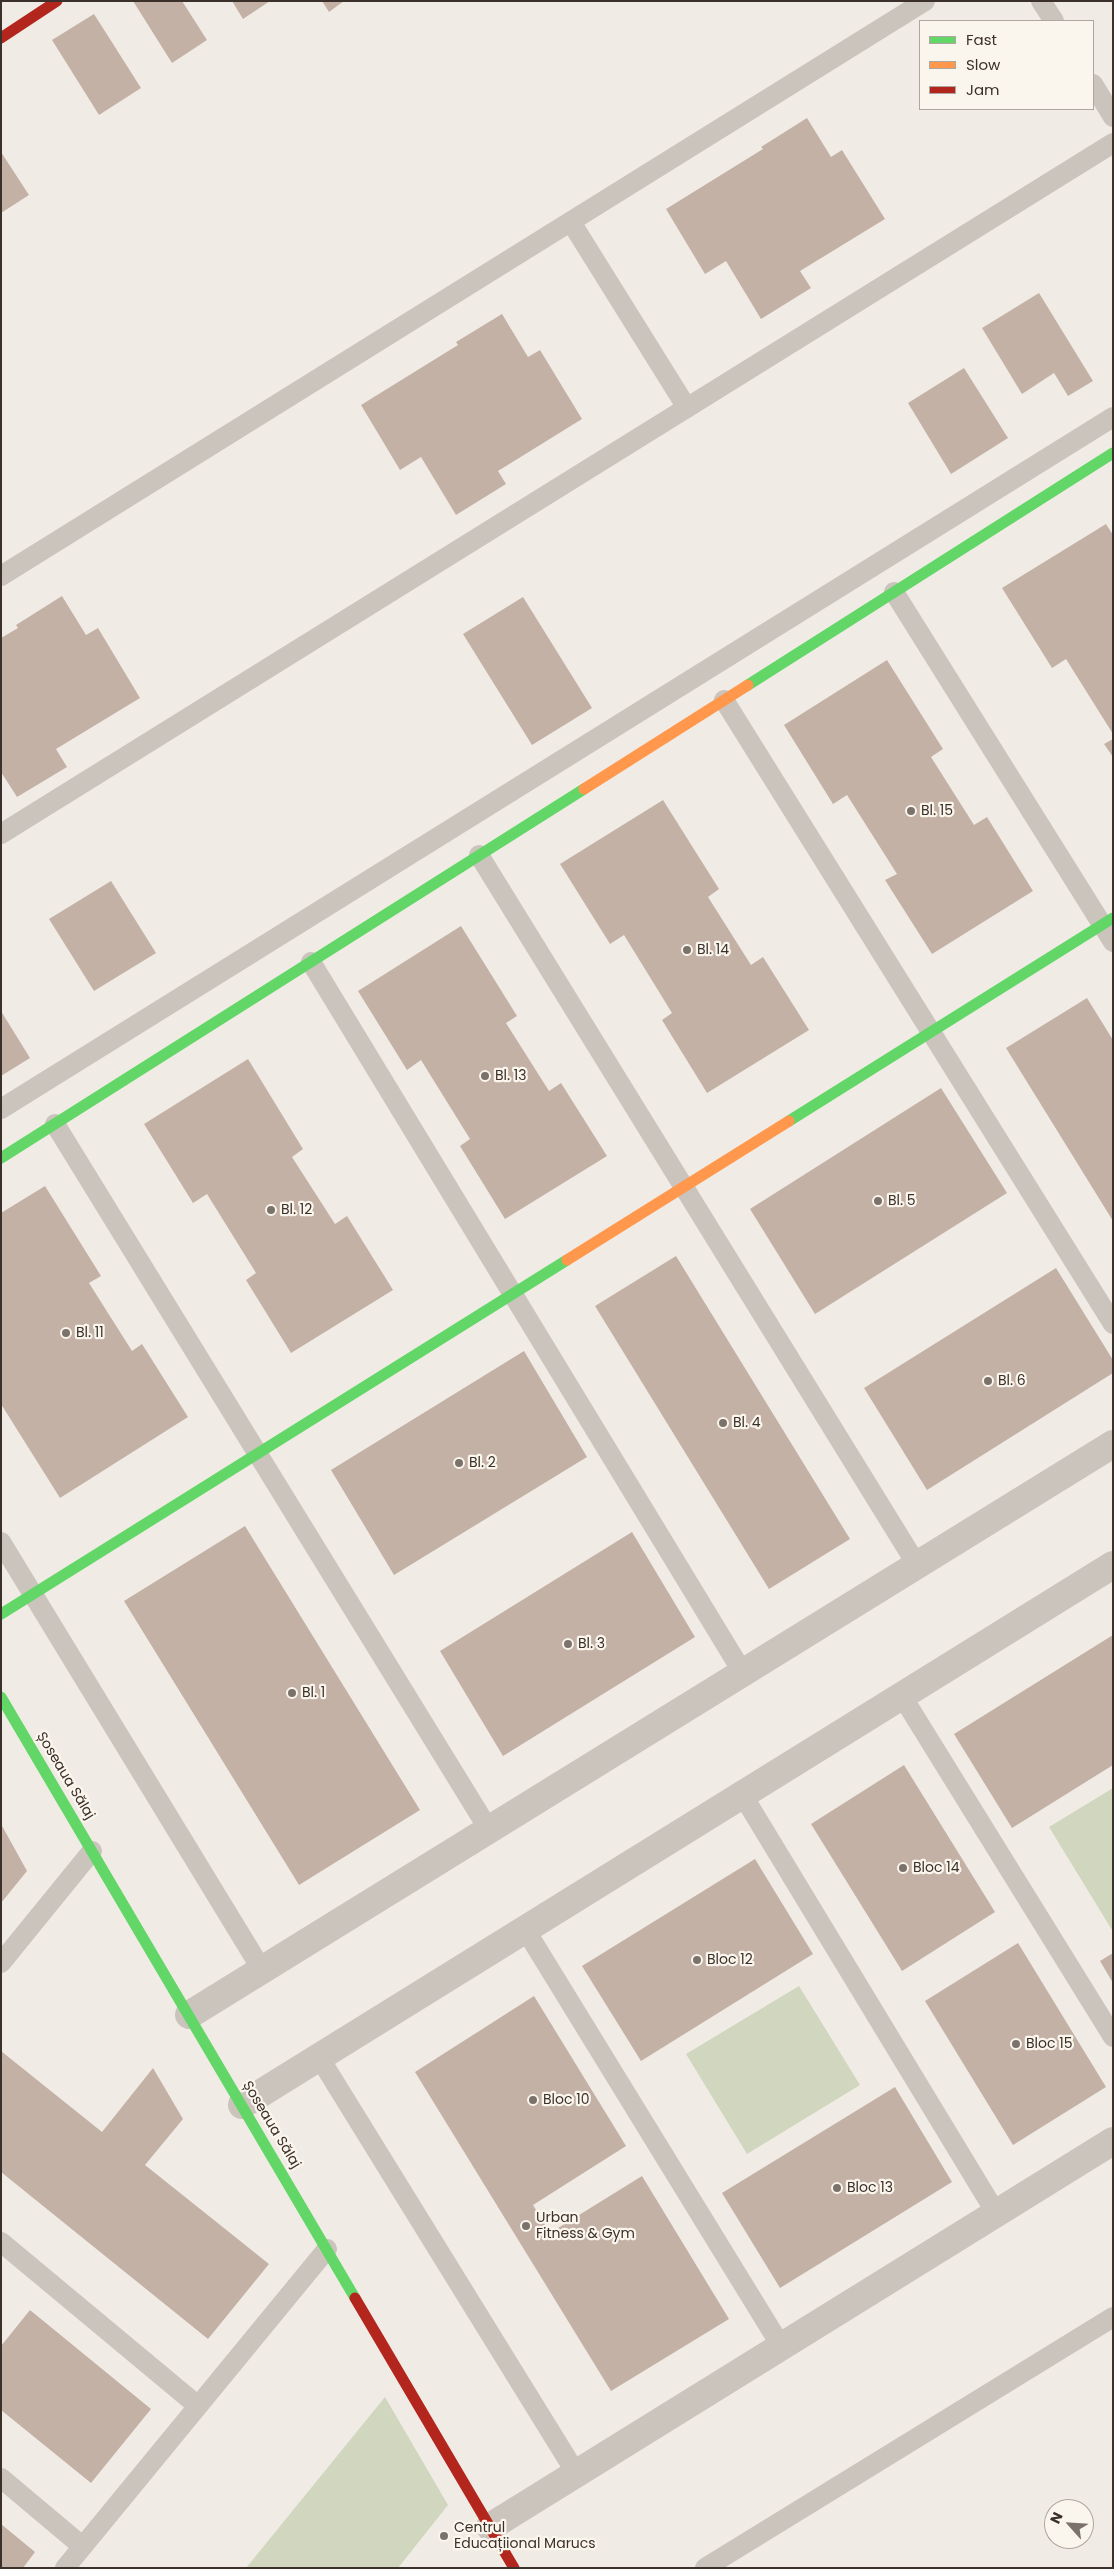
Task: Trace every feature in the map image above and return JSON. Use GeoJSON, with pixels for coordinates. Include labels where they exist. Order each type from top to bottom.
{"type":"FeatureCollection","features":[{"type":"Feature","properties":{"kind":"street"},"geometry":{"type":"LineString","coordinates":[[1,38],[57,1]]}},
{"type":"Feature","properties":{"kind":"street"},"geometry":{"type":"LineString","coordinates":[[1,1158],[1113,453]]}},
{"type":"Feature","properties":{"kind":"street"},"geometry":{"type":"LineString","coordinates":[[1,1614],[1107,922]]}},
{"type":"Feature","properties":{"kind":"street"},"geometry":{"type":"LineString","coordinates":[[189,2015],[1113,1444]]}},
{"type":"Feature","properties":{"kind":"street"},"geometry":{"type":"LineString","coordinates":[[242,2105],[1113,1565]]}},
{"type":"Feature","properties":{"kind":"street","name":"Șoseaua Sălaj"},"geometry":{"type":"LineString","coordinates":[[1,1697],[514,2568]]}},
{"type":"Feature","properties":{"kind":"street"},"geometry":{"type":"LineString","coordinates":[[490,2527],[1113,2140]]}},
{"type":"Feature","properties":{"kind":"lane"},"geometry":{"type":"LineString","coordinates":[[1,576],[925,1]]}},
{"type":"Feature","properties":{"kind":"lane"},"geometry":{"type":"LineString","coordinates":[[1041,1],[1053,20]]}},
{"type":"Feature","properties":{"kind":"lane"},"geometry":{"type":"LineString","coordinates":[[1094,86],[1113,117]]}},
{"type":"Feature","properties":{"kind":"lane"},"geometry":{"type":"LineString","coordinates":[[1,834],[1113,143]]}},
{"type":"Feature","properties":{"kind":"lane"},"geometry":{"type":"LineString","coordinates":[[571,222],[687,408]]}},
{"type":"Feature","properties":{"kind":"lane"},"geometry":{"type":"LineString","coordinates":[[1,1110],[1113,417]]}},
{"type":"Feature","properties":{"kind":"lane"},"geometry":{"type":"LineString","coordinates":[[894,592],[1107,922],[1113,942]]}},
{"type":"Feature","properties":{"kind":"lane"},"geometry":{"type":"LineString","coordinates":[[724,700],[1113,1324]]}},
{"type":"Feature","properties":{"kind":"lane"},"geometry":{"type":"LineString","coordinates":[[479,855],[917,1565]]}},
{"type":"Feature","properties":{"kind":"lane"},"geometry":{"type":"LineString","coordinates":[[311,962],[743,1673]]}},
{"type":"Feature","properties":{"kind":"lane"},"geometry":{"type":"LineString","coordinates":[[56,1124],[490,1830]]}},
{"type":"Feature","properties":{"kind":"lane"},"geometry":{"type":"LineString","coordinates":[[1,1542],[262,1970]]}},
{"type":"Feature","properties":{"kind":"lane"},"geometry":{"type":"LineString","coordinates":[[902,1696],[1113,2037]]}},
{"type":"Feature","properties":{"kind":"lane"},"geometry":{"type":"LineString","coordinates":[[742,1794],[996,2213]]}},
{"type":"Feature","properties":{"kind":"lane"},"geometry":{"type":"LineString","coordinates":[[1,1963],[92,1852]]}},
{"type":"Feature","properties":{"kind":"lane"},"geometry":{"type":"LineString","coordinates":[[524,1929],[781,2346]]}},
{"type":"Feature","properties":{"kind":"lane"},"geometry":{"type":"LineString","coordinates":[[319,2057],[576,2473]]}},
{"type":"Feature","properties":{"kind":"lane"},"geometry":{"type":"LineString","coordinates":[[1,2242],[198,2406]]}},
{"type":"Feature","properties":{"kind":"lane"},"geometry":{"type":"LineString","coordinates":[[65,2568],[327,2249]]}},
{"type":"Feature","properties":{"kind":"lane"},"geometry":{"type":"LineString","coordinates":[[706,2568],[1113,2317]]}},
{"type":"Feature","properties":{"kind":"lane"},"geometry":{"type":"LineString","coordinates":[[1,2478],[82,2546]]}},
{"type":"Feature","properties":{"kind":"green space"},"geometry":{"type":"Polygon","coordinates":[[[1113,1788],[1113,1929],[1112,1930],[1049,1827],[1113,1788]]]}},
{"type":"Feature","properties":{"kind":"green space"},"geometry":{"type":"Polygon","coordinates":[[[799,1986],[860,2085],[747,2154],[686,2054],[799,1986]]]}},
{"type":"Feature","properties":{"kind":"green space"},"geometry":{"type":"Polygon","coordinates":[[[385,2397],[448,2505],[398,2568],[246,2568],[385,2397]]]}},
{"type":"Feature","properties":{"kind":"building"},"geometry":{"type":"Polygon","coordinates":[[[133,1],[182,1],[207,40],[172,63],[133,1]]]}},
{"type":"Feature","properties":{"kind":"building"},"geometry":{"type":"Polygon","coordinates":[[[232,1],[270,1],[243,19],[232,1]]]}},
{"type":"Feature","properties":{"kind":"building"},"geometry":{"type":"Polygon","coordinates":[[[322,1],[344,1],[329,12],[322,1]]]}},
{"type":"Feature","properties":{"kind":"building"},"geometry":{"type":"Polygon","coordinates":[[[94,14],[141,88],[99,115],[52,40],[94,14]]]}},
{"type":"Feature","properties":{"kind":"building"},"geometry":{"type":"Polygon","coordinates":[[[807,118],[831,157],[842,150],[885,219],[800,271],[811,288],[761,319],[726,261],[705,274],[666,209],[763,149],[761,147],[807,118]]]}},
{"type":"Feature","properties":{"kind":"building"},"geometry":{"type":"Polygon","coordinates":[[[1,152],[29,195],[1,213],[1,152]]]}},
{"type":"Feature","properties":{"kind":"building"},"geometry":{"type":"Polygon","coordinates":[[[1039,293],[1093,381],[1068,396],[1054,373],[1022,394],[982,328],[1039,293]]]}},
{"type":"Feature","properties":{"kind":"building"},"geometry":{"type":"Polygon","coordinates":[[[502,314],[528,357],[540,350],[582,419],[498,471],[506,484],[456,515],[421,457],[400,470],[361,405],[458,345],[456,342],[502,314]]]}},
{"type":"Feature","properties":{"kind":"building"},"geometry":{"type":"Polygon","coordinates":[[[964,368],[1008,438],[951,474],[908,403],[964,368]]]}},
{"type":"Feature","properties":{"kind":"building"},"geometry":{"type":"Polygon","coordinates":[[[1106,524],[1113,535],[1113,734],[1066,659],[1052,668],[1002,588],[1106,524]]]}},
{"type":"Feature","properties":{"kind":"building"},"geometry":{"type":"Polygon","coordinates":[[[62,596],[86,635],[98,628],[140,698],[56,749],[67,767],[17,797],[1,772],[1,638],[18,628],[16,625],[62,596]]]}},
{"type":"Feature","properties":{"kind":"building"},"geometry":{"type":"Polygon","coordinates":[[[523,597],[592,708],[532,745],[463,634],[523,597]]]}},
{"type":"Feature","properties":{"kind":"building","name":"Bl. 15"},"geometry":{"type":"Polygon","coordinates":[[[887,660],[943,749],[931,757],[974,825],[987,817],[1033,891],[932,954],[885,880],[897,874],[847,795],[833,804],[784,725],[887,660]]]}},
{"type":"Feature","properties":{"kind":"building"},"geometry":{"type":"Polygon","coordinates":[[[1113,739],[1113,757],[1104,744],[1113,739]]]}},
{"type":"Feature","properties":{"kind":"building","name":"Bl. 14"},"geometry":{"type":"Polygon","coordinates":[[[663,800],[719,889],[708,897],[751,965],[763,957],[809,1030],[707,1093],[662,1020],[672,1013],[624,935],[610,944],[560,864],[663,800]]]}},
{"type":"Feature","properties":{"kind":"building"},"geometry":{"type":"Polygon","coordinates":[[[111,881],[156,953],[94,991],[49,919],[111,881]]]}},
{"type":"Feature","properties":{"kind":"building","name":"Bl. 13"},"geometry":{"type":"Polygon","coordinates":[[[461,926],[517,1016],[506,1023],[549,1091],[561,1083],[607,1156],[505,1219],[460,1146],[470,1139],[421,1060],[407,1070],[358,991],[461,926]]]}},
{"type":"Feature","properties":{"kind":"building"},"geometry":{"type":"Polygon","coordinates":[[[1087,998],[1113,1040],[1113,1221],[1006,1048],[1087,998]]]}},
{"type":"Feature","properties":{"kind":"building"},"geometry":{"type":"Polygon","coordinates":[[[1,1011],[30,1058],[1,1076],[1,1011]]]}},
{"type":"Feature","properties":{"kind":"building","name":"Bl. 12"},"geometry":{"type":"Polygon","coordinates":[[[248,1059],[303,1149],[292,1157],[335,1224],[347,1216],[393,1290],[291,1353],[246,1280],[256,1273],[207,1194],[193,1203],[144,1124],[248,1059]]]}},
{"type":"Feature","properties":{"kind":"building","name":"Bl. 5"},"geometry":{"type":"Polygon","coordinates":[[[941,1088],[1007,1193],[815,1314],[750,1209],[941,1088]]]}},
{"type":"Feature","properties":{"kind":"building","name":"Bl. 11"},"geometry":{"type":"Polygon","coordinates":[[[45,1186],[101,1276],[89,1283],[132,1351],[142,1344],[188,1417],[60,1498],[1,1404],[1,1213],[45,1186]]]}},
{"type":"Feature","properties":{"kind":"building","name":"Bl. 4"},"geometry":{"type":"Polygon","coordinates":[[[676,1256],[850,1539],[769,1589],[595,1306],[676,1256]]]}},
{"type":"Feature","properties":{"kind":"building","name":"Bl. 6"},"geometry":{"type":"Polygon","coordinates":[[[1056,1268],[1113,1360],[1113,1373],[927,1490],[864,1388],[1056,1268]]]}},
{"type":"Feature","properties":{"kind":"building","name":"Bl. 2"},"geometry":{"type":"Polygon","coordinates":[[[524,1351],[587,1457],[394,1575],[331,1470],[524,1351]]]}},
{"type":"Feature","properties":{"kind":"building","name":"Bl. 1"},"geometry":{"type":"Polygon","coordinates":[[[245,1526],[420,1810],[299,1885],[124,1601],[245,1526]]]}},
{"type":"Feature","properties":{"kind":"building","name":"Bl. 3"},"geometry":{"type":"Polygon","coordinates":[[[632,1532],[695,1637],[503,1756],[440,1651],[632,1532]]]}},
{"type":"Feature","properties":{"kind":"building"},"geometry":{"type":"Polygon","coordinates":[[[1113,1635],[1113,1765],[1012,1828],[954,1734],[1113,1635]]]}},
{"type":"Feature","properties":{"kind":"building","name":"Bloc 14"},"geometry":{"type":"Polygon","coordinates":[[[904,1765],[995,1912],[902,1971],[811,1824],[904,1765]]]}},
{"type":"Feature","properties":{"kind":"building"},"geometry":{"type":"Polygon","coordinates":[[[1,1824],[27,1871],[1,1903],[1,1824]]]}},
{"type":"Feature","properties":{"kind":"building","name":"Bloc 12"},"geometry":{"type":"Polygon","coordinates":[[[755,1859],[813,1954],[641,2061],[582,1966],[755,1859]]]}},
{"type":"Feature","properties":{"kind":"building","name":"Bloc 15"},"geometry":{"type":"Polygon","coordinates":[[[1018,1943],[1106,2087],[1013,2145],[925,2001],[1018,1943]]]}},
{"type":"Feature","properties":{"kind":"building"},"geometry":{"type":"Polygon","coordinates":[[[1113,1953],[1113,1983],[1100,1961],[1113,1953]]]}},
{"type":"Feature","properties":{"kind":"building"},"geometry":{"type":"Polygon","coordinates":[[[534,1996],[626,2146],[533,2205],[550,2233],[642,2176],[729,2319],[611,2391],[415,2072],[534,1996]]]}},
{"type":"Feature","properties":{"kind":"building"},"geometry":{"type":"Polygon","coordinates":[[[1,2051],[102,2132],[153,2068],[183,2119],[145,2165],[269,2264],[208,2339],[1,2172],[1,2051]]]}},
{"type":"Feature","properties":{"kind":"building","name":"Bloc 13"},"geometry":{"type":"Polygon","coordinates":[[[895,2087],[952,2182],[780,2288],[722,2193],[895,2087]]]}},
{"type":"Feature","properties":{"kind":"building"},"geometry":{"type":"Polygon","coordinates":[[[30,2310],[151,2409],[91,2483],[1,2410],[1,2346],[30,2310]]]}},
{"type":"Feature","properties":{"kind":"building"},"geometry":{"type":"Polygon","coordinates":[[[1,2524],[35,2552],[23,2568],[1,2568],[1,2524]]]}},
{"type":"Feature","properties":{"kind":"traffic: fast"},"geometry":{"type":"LineString","coordinates":[[748,685],[1113,453]]}},
{"type":"Feature","properties":{"kind":"traffic: fast"},"geometry":{"type":"LineString","coordinates":[[1,1158],[584,789]]}},
{"type":"Feature","properties":{"kind":"traffic: fast"},"geometry":{"type":"LineString","coordinates":[[789,1121],[1113,918]]}},
{"type":"Feature","properties":{"kind":"traffic: fast"},"geometry":{"type":"LineString","coordinates":[[1,1614],[567,1260]]}},
{"type":"Feature","properties":{"kind":"traffic: fast"},"geometry":{"type":"LineString","coordinates":[[1,1697],[355,2298]]}},
{"type":"Feature","properties":{"kind":"traffic: slow"},"geometry":{"type":"LineString","coordinates":[[584,789],[748,685]]}},
{"type":"Feature","properties":{"kind":"traffic: slow"},"geometry":{"type":"LineString","coordinates":[[567,1260],[789,1121]]}},
{"type":"Feature","properties":{"kind":"traffic: jam"},"geometry":{"type":"LineString","coordinates":[[1,38],[57,1]]}},
{"type":"Feature","properties":{"kind":"traffic: jam"},"geometry":{"type":"LineString","coordinates":[[355,2298],[514,2568]]}},
{"type":"Feature","properties":{"kind":"place","name":"Bl. 15"},"geometry":{"type":"Point","coordinates":[911,811]}},
{"type":"Feature","properties":{"kind":"place","name":"Bl. 14"},"geometry":{"type":"Point","coordinates":[687,950]}},
{"type":"Feature","properties":{"kind":"place","name":"Bl. 13"},"geometry":{"type":"Point","coordinates":[485,1076]}},
{"type":"Feature","properties":{"kind":"place","name":"Bl. 5"},"geometry":{"type":"Point","coordinates":[878,1201]}},
{"type":"Feature","properties":{"kind":"place","name":"Bl. 12"},"geometry":{"type":"Point","coordinates":[271,1210]}},
{"type":"Feature","properties":{"kind":"place","name":"Bl. 11"},"geometry":{"type":"Point","coordinates":[66,1333]}},
{"type":"Feature","properties":{"kind":"place","name":"Bl. 6"},"geometry":{"type":"Point","coordinates":[988,1381]}},
{"type":"Feature","properties":{"kind":"place","name":"Bl. 4"},"geometry":{"type":"Point","coordinates":[723,1423]}},
{"type":"Feature","properties":{"kind":"place","name":"Bl. 2"},"geometry":{"type":"Point","coordinates":[459,1463]}},
{"type":"Feature","properties":{"kind":"place","name":"Bl. 3"},"geometry":{"type":"Point","coordinates":[568,1644]}},
{"type":"Feature","properties":{"kind":"place","name":"Bl. 1"},"geometry":{"type":"Point","coordinates":[292,1693]}},
{"type":"Feature","properties":{"kind":"place","name":"Bloc 14"},"geometry":{"type":"Point","coordinates":[903,1868]}},
{"type":"Feature","properties":{"kind":"place","name":"Bloc 12"},"geometry":{"type":"Point","coordinates":[697,1960]}},
{"type":"Feature","properties":{"kind":"place","name":"Bloc 15"},"geometry":{"type":"Point","coordinates":[1016,2044]}},
{"type":"Feature","properties":{"kind":"place","name":"Bloc 10"},"geometry":{"type":"Point","coordinates":[533,2100]}},
{"type":"Feature","properties":{"kind":"place","name":"Bloc 13"},"geometry":{"type":"Point","coordinates":[837,2188]}},
{"type":"Feature","properties":{"kind":"place","name":"Urban Fitness & Gym"},"geometry":{"type":"Point","coordinates":[526,2226]}},
{"type":"Feature","properties":{"kind":"place","name":"Centrul Educațiional Marucs"},"geometry":{"type":"Point","coordinates":[444,2536]}}]}
